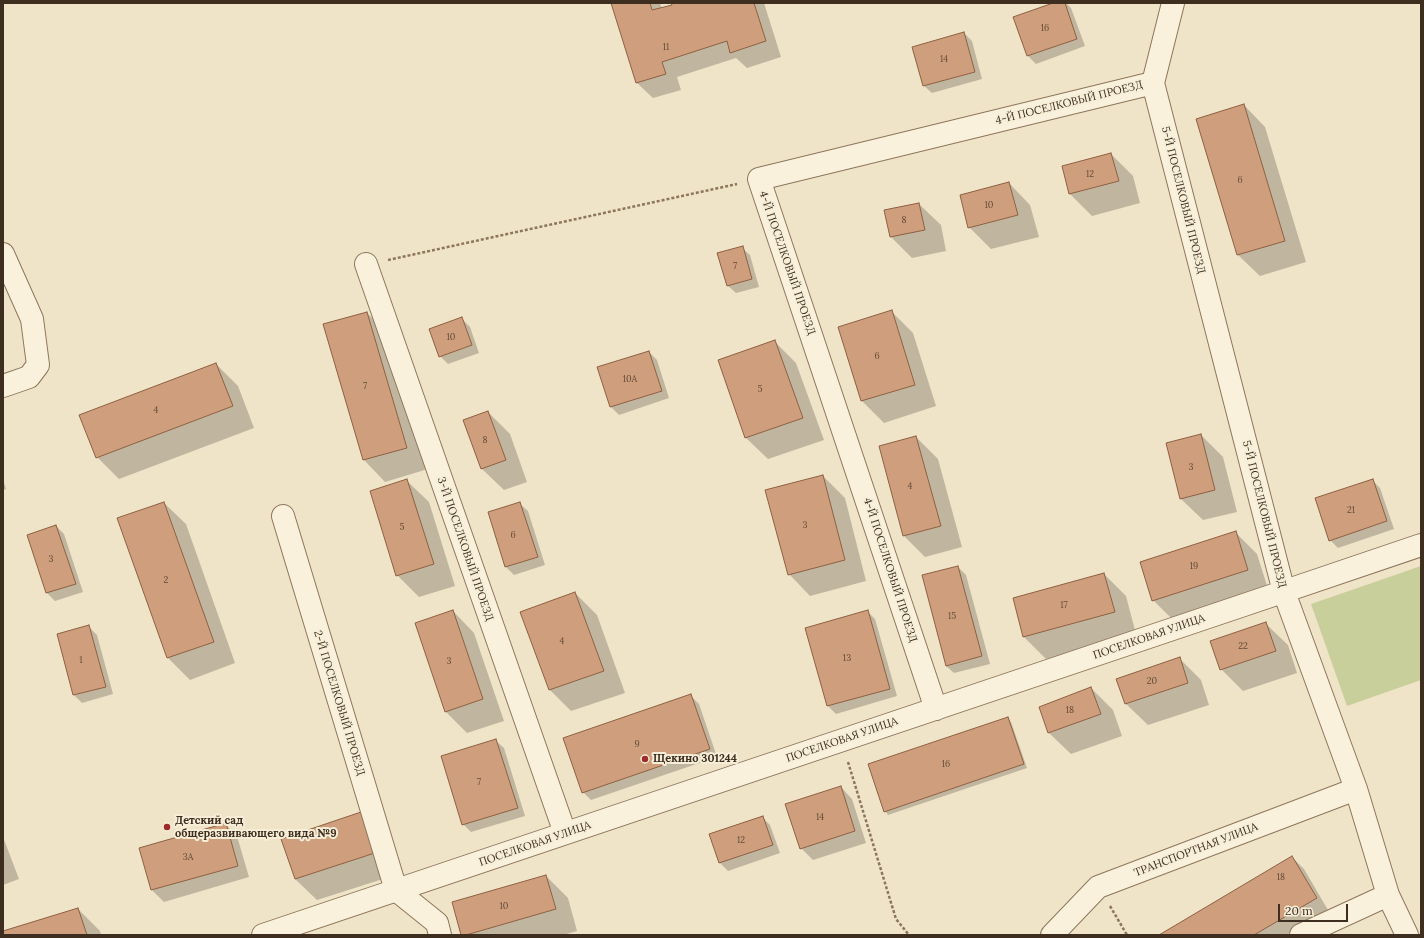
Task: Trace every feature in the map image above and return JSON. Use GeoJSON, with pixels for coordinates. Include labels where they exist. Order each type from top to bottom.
{"type":"FeatureCollection","features":[{"type":"Feature","properties":{"kind":"street"},"geometry":{"type":"LineString","coordinates":[[1153,83],[1173,3]]}},
{"type":"Feature","properties":{"kind":"street","name":"4-Й ПОСЕЛКОВЫЙ ПРОЕЗД"},"geometry":{"type":"LineString","coordinates":[[936,709],[759,179],[1153,83]]}},
{"type":"Feature","properties":{"kind":"street","name":"5-Й ПОСЕЛКОВЫЙ ПРОЕЗД"},"geometry":{"type":"LineString","coordinates":[[1153,83],[1284,592],[1356,789],[1388,895],[1407,935]]}},
{"type":"Feature","properties":{"kind":"street"},"geometry":{"type":"LineString","coordinates":[[3,254],[32,319],[38,365],[29,377],[3,386]]}},
{"type":"Feature","properties":{"kind":"street","name":"3-Й ПОСЕЛКОВЫЙ ПРОЕЗД"},"geometry":{"type":"LineString","coordinates":[[366,264],[565,834]]}},
{"type":"Feature","properties":{"kind":"street","name":"2-Й ПОСЕЛКОВЫЙ ПРОЕЗД"},"geometry":{"type":"LineString","coordinates":[[283,516],[396,890]]}},
{"type":"Feature","properties":{"kind":"street","name":"ПОСЕЛКОВАЯ УЛИЦА"},"geometry":{"type":"LineString","coordinates":[[263,935],[1284,592],[1421,544]]}},
{"type":"Feature","properties":{"kind":"street","name":"ТРАНСПОРТНАЯ УЛИЦА"},"geometry":{"type":"LineString","coordinates":[[1052,935],[1098,887],[1356,789]]}},
{"type":"Feature","properties":{"kind":"street"},"geometry":{"type":"LineString","coordinates":[[396,890],[437,923],[440,935]]}},
{"type":"Feature","properties":{"kind":"street"},"geometry":{"type":"LineString","coordinates":[[1301,935],[1388,895]]}},
{"type":"Feature","properties":{"kind":"path"},"geometry":{"type":"LineString","coordinates":[[366,264],[759,179]]}},
{"type":"Feature","properties":{"kind":"path"},"geometry":{"type":"LineString","coordinates":[[841,741],[896,919],[909,935]]}},
{"type":"Feature","properties":{"kind":"path"},"geometry":{"type":"LineString","coordinates":[[1098,887],[1127,935]]}},
{"type":"Feature","properties":{"kind":"green space"},"geometry":{"type":"Polygon","coordinates":[[[1421,566],[1421,680],[1347,706],[1311,604],[1421,566]]]}},
{"type":"Feature","properties":{"kind":"building"},"geometry":{"type":"Polygon","coordinates":[[[611,3],[650,3],[652,10],[672,5],[671,3],[754,3],[766,41],[730,53],[727,41],[662,62],[666,74],[636,83],[611,3]]]}},
{"type":"Feature","properties":{"kind":"building"},"geometry":{"type":"Polygon","coordinates":[[[1053,3],[1065,3],[1077,39],[1027,56],[1013,17],[1053,3]]]}},
{"type":"Feature","properties":{"kind":"building"},"geometry":{"type":"Polygon","coordinates":[[[964,32],[975,72],[923,86],[912,47],[964,32]]]}},
{"type":"Feature","properties":{"kind":"building"},"geometry":{"type":"Polygon","coordinates":[[[1244,104],[1285,241],[1237,255],[1196,119],[1244,104]]]}},
{"type":"Feature","properties":{"kind":"building"},"geometry":{"type":"Polygon","coordinates":[[[1111,153],[1119,181],[1069,194],[1062,166],[1111,153]]]}},
{"type":"Feature","properties":{"kind":"building"},"geometry":{"type":"Polygon","coordinates":[[[1009,182],[1018,215],[968,228],[960,195],[1009,182]]]}},
{"type":"Feature","properties":{"kind":"building"},"geometry":{"type":"Polygon","coordinates":[[[919,203],[925,230],[890,237],[884,210],[919,203]]]}},
{"type":"Feature","properties":{"kind":"building"},"geometry":{"type":"Polygon","coordinates":[[[743,246],[752,279],[727,286],[717,253],[743,246]]]}},
{"type":"Feature","properties":{"kind":"building"},"geometry":{"type":"Polygon","coordinates":[[[892,310],[915,385],[861,401],[838,327],[892,310]]]}},
{"type":"Feature","properties":{"kind":"building"},"geometry":{"type":"Polygon","coordinates":[[[367,312],[407,448],[363,460],[323,324],[367,312]]]}},
{"type":"Feature","properties":{"kind":"building"},"geometry":{"type":"Polygon","coordinates":[[[462,317],[472,345],[439,357],[429,329],[462,317]]]}},
{"type":"Feature","properties":{"kind":"building"},"geometry":{"type":"Polygon","coordinates":[[[775,340],[803,418],[745,438],[718,360],[775,340]]]}},
{"type":"Feature","properties":{"kind":"building"},"geometry":{"type":"Polygon","coordinates":[[[649,351],[662,391],[610,407],[597,367],[649,351]]]}},
{"type":"Feature","properties":{"kind":"building"},"geometry":{"type":"Polygon","coordinates":[[[216,363],[233,406],[96,458],[79,415],[216,363]]]}},
{"type":"Feature","properties":{"kind":"building"},"geometry":{"type":"Polygon","coordinates":[[[488,411],[506,460],[481,469],[463,420],[488,411]]]}},
{"type":"Feature","properties":{"kind":"building"},"geometry":{"type":"Polygon","coordinates":[[[1201,434],[1215,490],[1180,499],[1166,443],[1201,434]]]}},
{"type":"Feature","properties":{"kind":"building"},"geometry":{"type":"Polygon","coordinates":[[[916,436],[941,526],[903,536],[879,446],[916,436]]]}},
{"type":"Feature","properties":{"kind":"building"},"geometry":{"type":"Polygon","coordinates":[[[823,475],[845,560],[788,575],[765,490],[823,475]]]}},
{"type":"Feature","properties":{"kind":"building"},"geometry":{"type":"Polygon","coordinates":[[[407,479],[434,564],[396,576],[370,491],[407,479]]]}},
{"type":"Feature","properties":{"kind":"building"},"geometry":{"type":"Polygon","coordinates":[[[1373,479],[1387,521],[1329,541],[1315,498],[1373,479]]]}},
{"type":"Feature","properties":{"kind":"building"},"geometry":{"type":"Polygon","coordinates":[[[164,502],[214,642],[167,658],[117,518],[164,502]]]}},
{"type":"Feature","properties":{"kind":"building"},"geometry":{"type":"Polygon","coordinates":[[[520,502],[538,557],[505,567],[488,512],[520,502]]]}},
{"type":"Feature","properties":{"kind":"building"},"geometry":{"type":"Polygon","coordinates":[[[56,525],[76,584],[46,593],[27,535],[56,525]]]}},
{"type":"Feature","properties":{"kind":"building"},"geometry":{"type":"Polygon","coordinates":[[[1236,531],[1248,570],[1152,601],[1140,562],[1236,531]]]}},
{"type":"Feature","properties":{"kind":"building"},"geometry":{"type":"Polygon","coordinates":[[[958,566],[982,656],[946,666],[922,575],[958,566]]]}},
{"type":"Feature","properties":{"kind":"building"},"geometry":{"type":"Polygon","coordinates":[[[1104,573],[1115,612],[1023,637],[1013,598],[1104,573]]]}},
{"type":"Feature","properties":{"kind":"building"},"geometry":{"type":"Polygon","coordinates":[[[575,592],[604,671],[549,690],[520,612],[575,592]]]}},
{"type":"Feature","properties":{"kind":"building"},"geometry":{"type":"Polygon","coordinates":[[[453,610],[483,699],[445,712],[415,623],[453,610]]]}},
{"type":"Feature","properties":{"kind":"building"},"geometry":{"type":"Polygon","coordinates":[[[868,610],[890,689],[827,706],[805,628],[868,610]]]}},
{"type":"Feature","properties":{"kind":"building"},"geometry":{"type":"Polygon","coordinates":[[[1266,622],[1276,651],[1220,670],[1210,641],[1266,622]]]}},
{"type":"Feature","properties":{"kind":"building"},"geometry":{"type":"Polygon","coordinates":[[[89,625],[106,687],[73,695],[57,634],[89,625]]]}},
{"type":"Feature","properties":{"kind":"building"},"geometry":{"type":"Polygon","coordinates":[[[1180,657],[1188,683],[1125,704],[1116,679],[1180,657]]]}},
{"type":"Feature","properties":{"kind":"building"},"geometry":{"type":"Polygon","coordinates":[[[1091,687],[1101,714],[1048,733],[1039,707],[1091,687]]]}},
{"type":"Feature","properties":{"kind":"building"},"geometry":{"type":"Polygon","coordinates":[[[691,694],[710,749],[582,793],[563,738],[691,694]]]}},
{"type":"Feature","properties":{"kind":"building"},"geometry":{"type":"Polygon","coordinates":[[[1008,717],[1024,764],[884,812],[868,764],[1008,717]]]}},
{"type":"Feature","properties":{"kind":"building"},"geometry":{"type":"Polygon","coordinates":[[[496,739],[518,808],[462,825],[441,756],[496,739]]]}},
{"type":"Feature","properties":{"kind":"building"},"geometry":{"type":"Polygon","coordinates":[[[841,786],[855,831],[800,849],[785,804],[841,786]]]}},
{"type":"Feature","properties":{"kind":"building"},"geometry":{"type":"Polygon","coordinates":[[[367,810],[381,851],[295,879],[281,839],[367,810]]]}},
{"type":"Feature","properties":{"kind":"building"},"geometry":{"type":"Polygon","coordinates":[[[763,816],[773,845],[719,863],[709,834],[763,816]]]}},
{"type":"Feature","properties":{"kind":"building"},"geometry":{"type":"Polygon","coordinates":[[[226,823],[238,866],[151,890],[139,848],[226,823]]]}},
{"type":"Feature","properties":{"kind":"building"},"geometry":{"type":"Polygon","coordinates":[[[1292,856],[1317,898],[1254,935],[1159,935],[1292,856]]]}},
{"type":"Feature","properties":{"kind":"building"},"geometry":{"type":"Polygon","coordinates":[[[546,875],[556,909],[466,935],[461,935],[452,902],[546,875]]]}},
{"type":"Feature","properties":{"kind":"building"},"geometry":{"type":"Polygon","coordinates":[[[78,908],[87,935],[3,935],[3,931],[78,908]]]}},
{"type":"Feature","properties":{"kind":"place","name":"Щекино 301244"},"geometry":{"type":"Point","coordinates":[645,759]}},
{"type":"Feature","properties":{"kind":"place","name":"Детский сад общеразвивающего вида №9"},"geometry":{"type":"Point","coordinates":[167,827]}}]}
